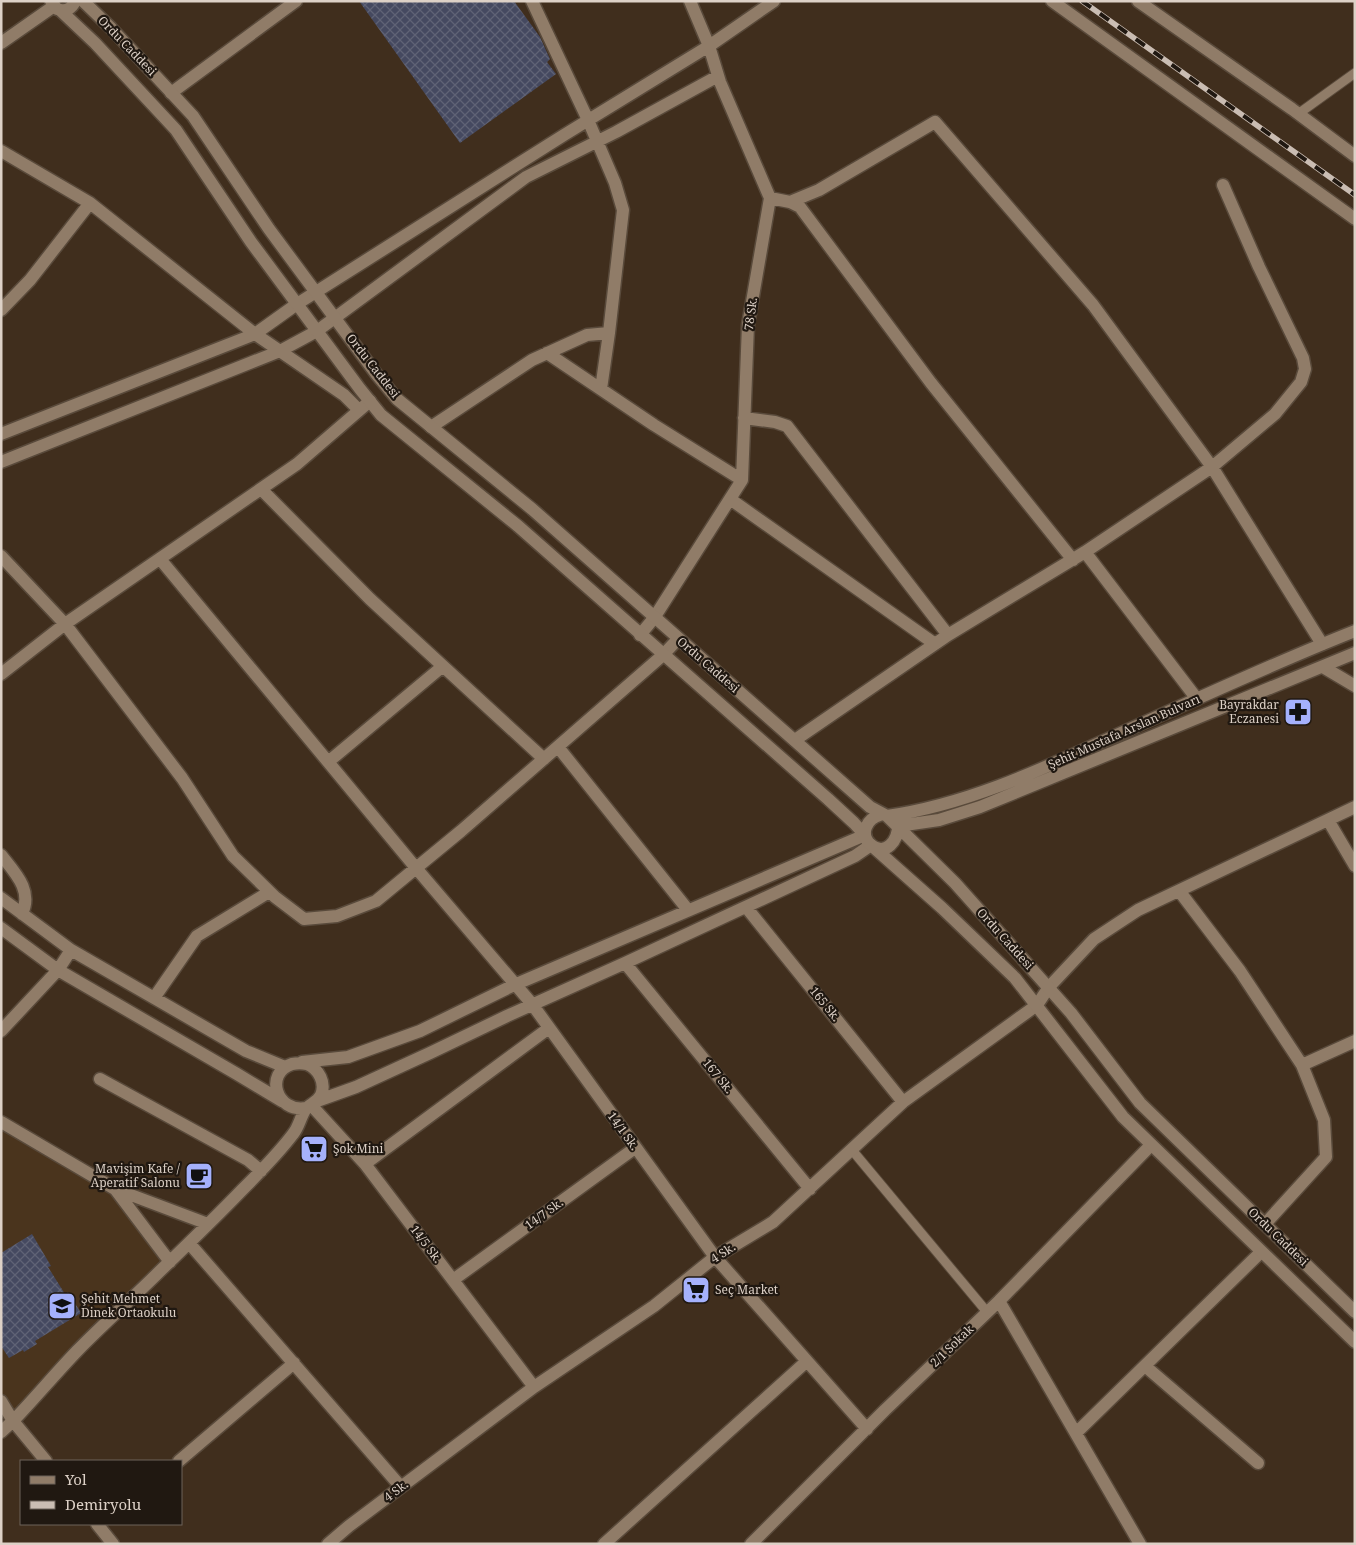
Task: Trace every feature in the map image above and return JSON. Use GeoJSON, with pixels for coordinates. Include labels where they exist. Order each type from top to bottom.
{"type":"FeatureCollection","features":[{"type":"Feature","properties":{"kind":"street"},"geometry":{"type":"LineString","coordinates":[[1,43],[55,6],[68,9],[72,7],[75,1]]}},
{"type":"Feature","properties":{"kind":"street","name":"Ordu Caddesi"},"geometry":{"type":"LineString","coordinates":[[83,1],[111,28],[193,116],[268,229],[397,399],[532,509],[870,807],[898,826],[955,883],[1049,987],[1140,1103],[1355,1312]]}},
{"type":"Feature","properties":{"kind":"street"},"geometry":{"type":"LineString","coordinates":[[171,93],[296,1]]}},
{"type":"Feature","properties":{"kind":"street"},"geometry":{"type":"LineString","coordinates":[[532,1],[588,120],[615,183],[624,210],[601,389]]}},
{"type":"Feature","properties":{"kind":"street"},"geometry":{"type":"LineString","coordinates":[[690,1],[709,46],[718,76],[770,198],[790,202],[800,207],[931,383],[1073,560]]}},
{"type":"Feature","properties":{"kind":"street"},"geometry":{"type":"LineString","coordinates":[[1,434],[255,334],[298,304],[588,120],[709,46],[774,1]]}},
{"type":"Feature","properties":{"kind":"street"},"geometry":{"type":"LineString","coordinates":[[1052,1],[1355,219]]}},
{"type":"Feature","properties":{"kind":"street"},"geometry":{"type":"LineString","coordinates":[[1138,1],[1355,156]]}},
{"type":"Feature","properties":{"kind":"street","name":"Ordu Caddesi"},"geometry":{"type":"LineString","coordinates":[[55,6],[95,43],[176,130],[250,242],[381,414],[518,526],[828,799],[868,840],[1015,978],[1123,1117],[1355,1342]]}},
{"type":"Feature","properties":{"kind":"street"},"geometry":{"type":"LineString","coordinates":[[1,462],[280,351],[317,331],[526,177],[597,142],[718,76]]}},
{"type":"Feature","properties":{"kind":"street"},"geometry":{"type":"LineString","coordinates":[[790,202],[819,190],[936,122],[1092,304],[1212,467],[1322,644]]}},
{"type":"Feature","properties":{"kind":"street"},"geometry":{"type":"LineString","coordinates":[[1,151],[90,203],[255,334],[344,395],[359,410]]}},
{"type":"Feature","properties":{"kind":"street"},"geometry":{"type":"LineString","coordinates":[[794,740],[948,635],[1073,560],[1212,467],[1275,414],[1301,382],[1305,369],[1303,358],[1259,268],[1223,185]]}},
{"type":"Feature","properties":{"kind":"street","name":"78 Sk."},"geometry":{"type":"LineString","coordinates":[[742,480],[748,325],[770,198]]}},
{"type":"Feature","properties":{"kind":"street"},"geometry":{"type":"LineString","coordinates":[[1,310],[30,280],[90,203]]}},
{"type":"Feature","properties":{"kind":"street"},"geometry":{"type":"LineString","coordinates":[[431,426],[532,360],[587,335],[609,334]]}},
{"type":"Feature","properties":{"kind":"street"},"geometry":{"type":"LineString","coordinates":[[547,353],[742,480],[654,618],[640,635]]}},
{"type":"Feature","properties":{"kind":"street"},"geometry":{"type":"LineString","coordinates":[[1,674],[65,624],[297,464],[370,401]]}},
{"type":"Feature","properties":{"kind":"street"},"geometry":{"type":"LineString","coordinates":[[744,418],[775,422],[787,426],[948,635]]}},
{"type":"Feature","properties":{"kind":"street"},"geometry":{"type":"LineString","coordinates":[[260,489],[370,598],[544,759]]}},
{"type":"Feature","properties":{"kind":"street"},"geometry":{"type":"LineString","coordinates":[[730,499],[935,644]]}},
{"type":"Feature","properties":{"kind":"street"},"geometry":{"type":"LineString","coordinates":[[1085,552],[1197,699]]}},
{"type":"Feature","properties":{"kind":"street"},"geometry":{"type":"LineString","coordinates":[[1,556],[65,624],[182,778],[233,856],[269,892],[304,919],[337,916],[376,901],[544,759],[663,655],[678,639]]}},
{"type":"Feature","properties":{"kind":"street","name":"14/1 Sk."},"geometry":{"type":"LineString","coordinates":[[160,559],[416,868],[532,1004],[716,1257],[867,1428]]}},
{"type":"Feature","properties":{"kind":"street","name":"Şehit Mustafa Arslan Bulvarı"},"geometry":{"type":"LineString","coordinates":[[884,816],[916,812],[1021,779],[1197,699],[1355,631]]}},
{"type":"Feature","properties":{"kind":"street","name":"Şehit Mustafa Arslan Bulvarı"},"geometry":{"type":"LineString","coordinates":[[898,826],[939,820],[980,807],[1355,653]]}},
{"type":"Feature","properties":{"kind":"street"},"geometry":{"type":"LineString","coordinates":[[328,762],[443,666]]}},
{"type":"Feature","properties":{"kind":"street"},"geometry":{"type":"LineString","coordinates":[[1323,667],[1355,686]]}},
{"type":"Feature","properties":{"kind":"street"},"geometry":{"type":"LineString","coordinates":[[558,746],[688,910]]}},
{"type":"Feature","properties":{"kind":"street"},"geometry":{"type":"LineString","coordinates":[[1037,1005],[1049,987],[1094,939],[1138,910],[1180,892],[1355,807]]}},
{"type":"Feature","properties":{"kind":"street"},"geometry":{"type":"LineString","coordinates":[[884,816],[870,820],[865,830],[868,840],[878,848],[890,846],[894,843],[898,835],[898,826]]}},
{"type":"Feature","properties":{"kind":"street"},"geometry":{"type":"LineString","coordinates":[[1328,820],[1355,866]]}},
{"type":"Feature","properties":{"kind":"street"},"geometry":{"type":"LineString","coordinates":[[1,928],[58,970],[293,1108],[312,1105],[356,1086],[532,1004],[625,964],[856,856],[868,840]]}},
{"type":"Feature","properties":{"kind":"street"},"geometry":{"type":"LineString","coordinates":[[282,1101],[276,1088],[277,1080],[291,1065],[348,1057],[411,1034],[514,985],[688,910],[868,840]]}},
{"type":"Feature","properties":{"kind":"street"},"geometry":{"type":"LineString","coordinates":[[1,854],[24,886],[26,896],[22,914]]}},
{"type":"Feature","properties":{"kind":"street"},"geometry":{"type":"LineString","coordinates":[[154,998],[197,936],[269,892]]}},
{"type":"Feature","properties":{"kind":"street"},"geometry":{"type":"LineString","coordinates":[[1180,892],[1240,971],[1302,1065],[1324,1120],[1326,1157],[1250,1240]]}},
{"type":"Feature","properties":{"kind":"street"},"geometry":{"type":"LineString","coordinates":[[1,898],[71,950],[246,1051],[291,1065],[305,1064],[312,1067],[322,1079],[323,1087],[321,1094],[295,1133],[261,1171],[78,1351],[1,1432]]}},
{"type":"Feature","properties":{"kind":"street","name":"165 Sk."},"geometry":{"type":"LineString","coordinates":[[746,907],[904,1102]]}},
{"type":"Feature","properties":{"kind":"street"},"geometry":{"type":"LineString","coordinates":[[1,1031],[58,970],[71,950]]}},
{"type":"Feature","properties":{"kind":"street","name":"167 Sk."},"geometry":{"type":"LineString","coordinates":[[625,964],[810,1190]]}},
{"type":"Feature","properties":{"kind":"street","name":"4 Sk."},"geometry":{"type":"LineString","coordinates":[[328,1544],[401,1486],[534,1387],[654,1306],[716,1257],[773,1222],[904,1102],[1037,1005]]}},
{"type":"Feature","properties":{"kind":"street"},"geometry":{"type":"LineString","coordinates":[[365,1164],[549,1028]]}},
{"type":"Feature","properties":{"kind":"street"},"geometry":{"type":"LineString","coordinates":[[1302,1065],[1355,1041]]}},
{"type":"Feature","properties":{"kind":"street"},"geometry":{"type":"LineString","coordinates":[[100,1079],[248,1160],[261,1171]]}},
{"type":"Feature","properties":{"kind":"street","name":"14/5 Sk."},"geometry":{"type":"LineString","coordinates":[[312,1105],[365,1164],[534,1387]]}},
{"type":"Feature","properties":{"kind":"street"},"geometry":{"type":"LineString","coordinates":[[1,1122],[115,1189],[208,1224]]}},
{"type":"Feature","properties":{"kind":"street","name":"2/1 Sokak"},"geometry":{"type":"LineString","coordinates":[[751,1544],[867,1428],[999,1301],[1166,1130]]}},
{"type":"Feature","properties":{"kind":"street","name":"14/7 Sk."},"geometry":{"type":"LineString","coordinates":[[453,1280],[636,1148]]}},
{"type":"Feature","properties":{"kind":"street"},"geometry":{"type":"LineString","coordinates":[[115,1189],[170,1262]]}},
{"type":"Feature","properties":{"kind":"street"},"geometry":{"type":"LineString","coordinates":[[1076,1433],[1277,1236]]}},
{"type":"Feature","properties":{"kind":"street"},"geometry":{"type":"LineString","coordinates":[[189,1243],[401,1486]]}},
{"type":"Feature","properties":{"kind":"street"},"geometry":{"type":"LineString","coordinates":[[999,1301],[1140,1544]]}},
{"type":"Feature","properties":{"kind":"street"},"geometry":{"type":"LineString","coordinates":[[604,1544],[807,1361]]}},
{"type":"Feature","properties":{"kind":"street"},"geometry":{"type":"LineString","coordinates":[[180,1460],[294,1363]]}},
{"type":"Feature","properties":{"kind":"street"},"geometry":{"type":"LineString","coordinates":[[1145,1366],[1258,1463]]}},
{"type":"Feature","properties":{"kind":"street"},"geometry":{"type":"LineString","coordinates":[[1,1401],[13,1421],[45,1460]]}},
{"type":"Feature","properties":{"kind":"street"},"geometry":{"type":"LineString","coordinates":[[101,1525],[113,1544]]}},
{"type":"Feature","properties":{"kind":"lane"},"geometry":{"type":"LineString","coordinates":[[1298,114],[1355,73]]}},
{"type":"Feature","properties":{"kind":"lane"},"geometry":{"type":"LineString","coordinates":[[852,1150],[987,1312]]}},
{"type":"Feature","properties":{"kind":"shaded area","name":"Şehit Mehmet Dinek Ortaokulu"},"geometry":{"type":"Polygon","coordinates":[[[1,1122],[115,1189],[170,1262],[13,1421],[1,1402],[1,1122]]]}},
{"type":"Feature","properties":{"kind":"building"},"geometry":{"type":"Polygon","coordinates":[[[359,1],[514,1],[540,37],[550,59],[547,62],[556,74],[460,143],[359,1]]]}},
{"type":"Feature","properties":{"kind":"building"},"geometry":{"type":"Polygon","coordinates":[[[32,1234],[51,1266],[48,1267],[65,1294],[68,1292],[81,1313],[35,1341],[37,1344],[9,1358],[1,1346],[1,1253],[32,1234]]]}},
{"type":"Feature","properties":{"kind":"railway"},"geometry":{"type":"LineString","coordinates":[[1082,1],[1355,195]]}},
{"type":"Feature","properties":{"kind":"place","name":"Bayrakdar Eczanesi"},"geometry":{"type":"Point","coordinates":[1298,712]}},
{"type":"Feature","properties":{"kind":"place","name":"Şok Mini"},"geometry":{"type":"Point","coordinates":[314,1149]}},
{"type":"Feature","properties":{"kind":"place","name":"Mavişim Kafe / Aperatif Salonu"},"geometry":{"type":"Point","coordinates":[199,1176]}},
{"type":"Feature","properties":{"kind":"place","name":"Seç Market"},"geometry":{"type":"Point","coordinates":[696,1290]}},
{"type":"Feature","properties":{"kind":"place","name":"Şehit Mehmet Dinek Ortaokulu"},"geometry":{"type":"Point","coordinates":[62,1306]}}]}
